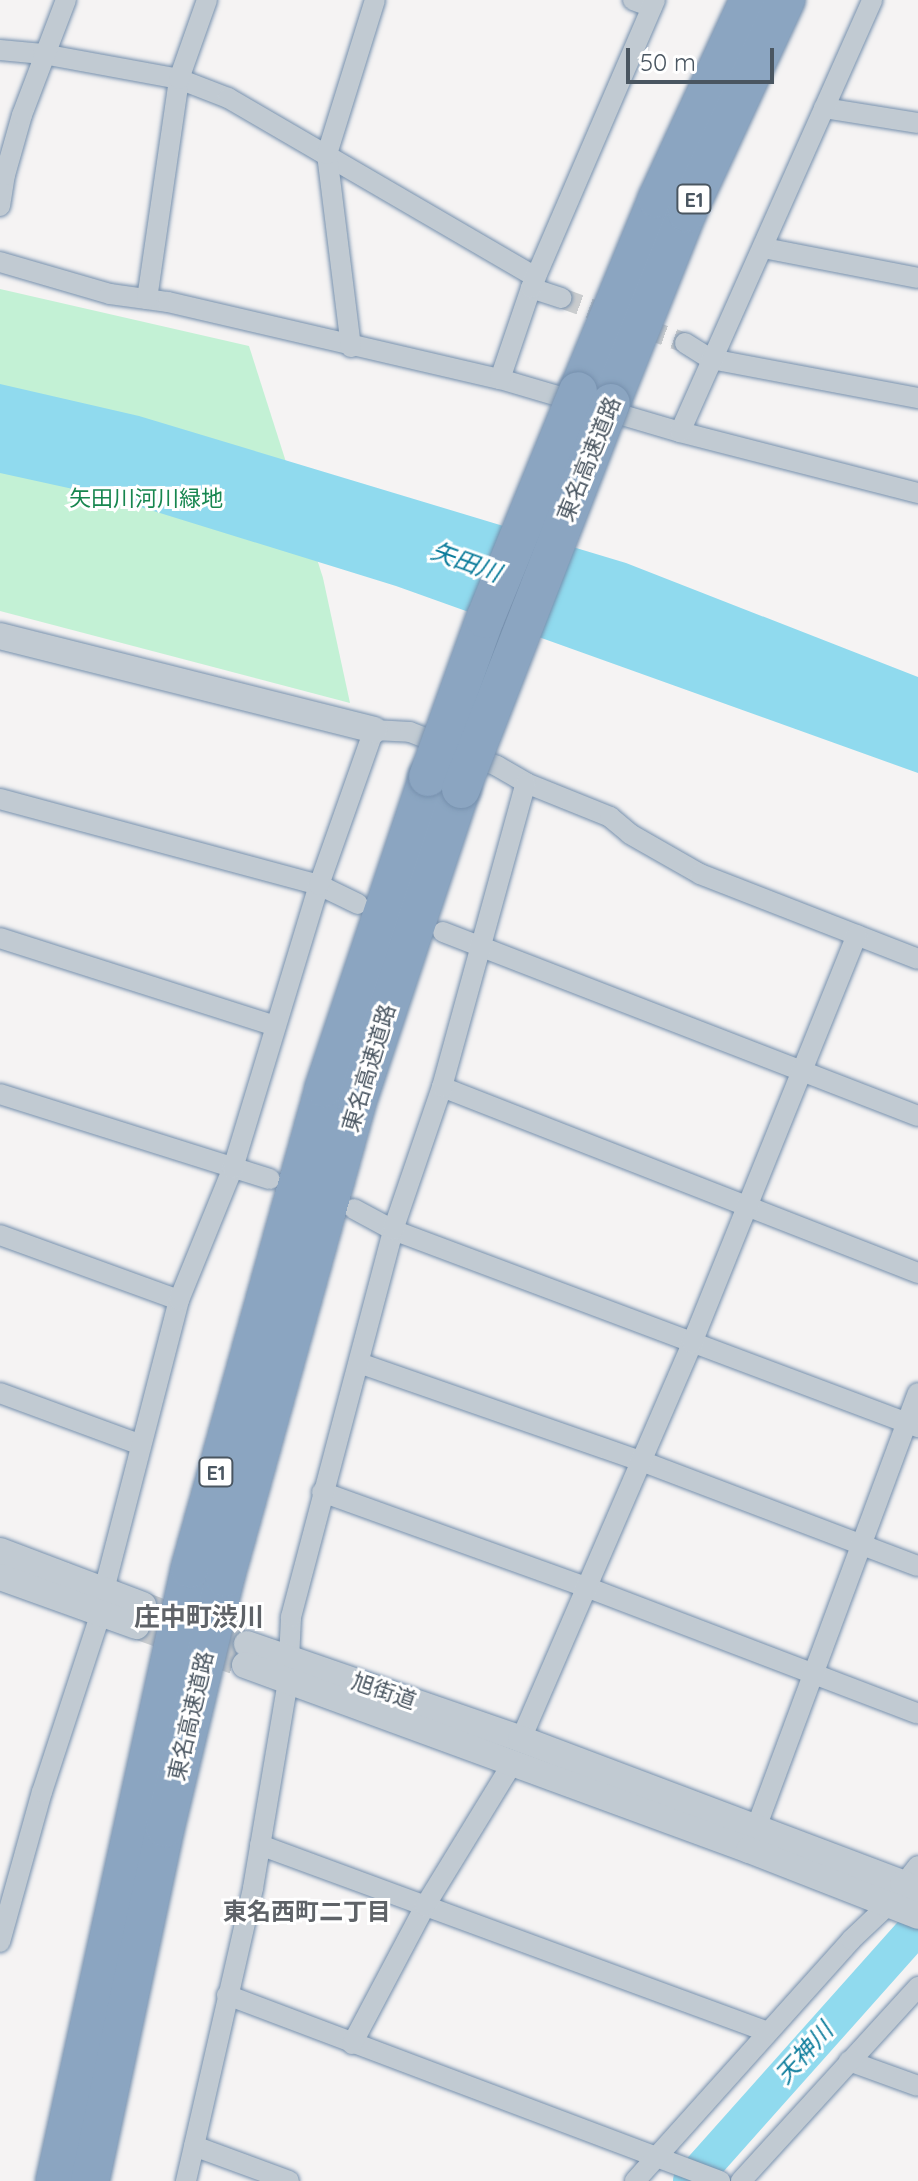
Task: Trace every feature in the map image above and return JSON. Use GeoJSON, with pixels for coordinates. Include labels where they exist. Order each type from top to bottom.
{"type":"FeatureCollection","features":[{"type":"Feature","properties":{"kind":"highway","name":"東名高速道路"},"geometry":{"type":"LineString","coordinates":[[595,397],[657,199],[749,0]]}},
{"type":"Feature","properties":{"kind":"highway","name":"東名高速道路"},"geometry":{"type":"LineString","coordinates":[[90,2181],[165,1828],[229,1563],[444,783],[485,619],[687,213],[786,0]]}},
{"type":"Feature","properties":{"kind":"highway","name":"東名高速道路"},"geometry":{"type":"LineString","coordinates":[[55,2181],[129,1835],[194,1554],[324,1088],[444,783]]}},
{"type":"Feature","properties":{"kind":"street"},"geometry":{"type":"LineString","coordinates":[[0,206],[5,175],[43,54],[66,0]]}},
{"type":"Feature","properties":{"kind":"street"},"geometry":{"type":"LineString","coordinates":[[147,299],[179,79],[207,0]]}},
{"type":"Feature","properties":{"kind":"street"},"geometry":{"type":"LineString","coordinates":[[351,347],[327,154],[375,0]]}},
{"type":"Feature","properties":{"kind":"street"},"geometry":{"type":"LineString","coordinates":[[680,432],[872,0]]}},
{"type":"Feature","properties":{"kind":"street"},"geometry":{"type":"LineString","coordinates":[[500,379],[534,282],[647,2]]}},
{"type":"Feature","properties":{"kind":"street"},"geometry":{"type":"LineString","coordinates":[[0,50],[43,54],[179,79],[228,98],[327,154],[561,298]]}},
{"type":"Feature","properties":{"kind":"street"},"geometry":{"type":"LineString","coordinates":[[824,108],[918,123]]}},
{"type":"Feature","properties":{"kind":"street"},"geometry":{"type":"LineString","coordinates":[[764,248],[918,278]]}},
{"type":"Feature","properties":{"kind":"street"},"geometry":{"type":"LineString","coordinates":[[0,262],[110,294],[147,299],[500,379],[680,432],[918,493]]}},
{"type":"Feature","properties":{"kind":"street"},"geometry":{"type":"LineString","coordinates":[[685,343],[711,359],[918,398]]}},
{"type":"Feature","properties":{"kind":"street"},"geometry":{"type":"LineString","coordinates":[[0,636],[374,730],[410,732],[497,766],[526,783],[610,817],[630,834],[700,874],[918,959]]}},
{"type":"Feature","properties":{"kind":"street"},"geometry":{"type":"LineString","coordinates":[[0,1942],[102,1601],[179,1300],[233,1168],[319,885],[374,730]]}},
{"type":"Feature","properties":{"kind":"street"},"geometry":{"type":"LineString","coordinates":[[186,2181],[260,1845],[288,1669],[291,1617],[393,1230],[442,1087],[526,783]]}},
{"type":"Feature","properties":{"kind":"street"},"geometry":{"type":"LineString","coordinates":[[0,799],[319,885],[358,904]]}},
{"type":"Feature","properties":{"kind":"street"},"geometry":{"type":"LineString","coordinates":[[443,932],[918,1116]]}},
{"type":"Feature","properties":{"kind":"street"},"geometry":{"type":"LineString","coordinates":[[352,2044],[425,1906],[516,1752],[692,1343],[857,935]]}},
{"type":"Feature","properties":{"kind":"street"},"geometry":{"type":"LineString","coordinates":[[0,938],[275,1026]]}},
{"type":"Feature","properties":{"kind":"street"},"geometry":{"type":"LineString","coordinates":[[442,1087],[918,1273]]}},
{"type":"Feature","properties":{"kind":"street"},"geometry":{"type":"LineString","coordinates":[[0,1094],[270,1179]]}},
{"type":"Feature","properties":{"kind":"street"},"geometry":{"type":"LineString","coordinates":[[354,1209],[393,1230],[912,1425]]}},
{"type":"Feature","properties":{"kind":"street"},"geometry":{"type":"LineString","coordinates":[[0,1235],[179,1300]]}},
{"type":"Feature","properties":{"kind":"street"},"geometry":{"type":"LineString","coordinates":[[359,1363],[641,1461],[918,1566]]}},
{"type":"Feature","properties":{"kind":"street"},"geometry":{"type":"LineString","coordinates":[[0,1393],[141,1445]]}},
{"type":"Feature","properties":{"kind":"street"},"geometry":{"type":"LineString","coordinates":[[756,1828],[861,1544],[912,1425],[918,1393]]}},
{"type":"Feature","properties":{"kind":"street"},"geometry":{"type":"LineString","coordinates":[[322,1492],[586,1587],[918,1714]]}},
{"type":"Feature","properties":{"kind":"street"},"geometry":{"type":"LineString","coordinates":[[0,1551],[102,1601],[140,1615]]}},
{"type":"Feature","properties":{"kind":"street"},"geometry":{"type":"LineString","coordinates":[[0,1577],[102,1601]]}},
{"type":"Feature","properties":{"kind":"street","name":"旭街道"},"geometry":{"type":"LineString","coordinates":[[246,1654],[516,1752]]}},
{"type":"Feature","properties":{"kind":"street"},"geometry":{"type":"LineString","coordinates":[[516,1752],[756,1828],[908,1895]]}},
{"type":"Feature","properties":{"kind":"street"},"geometry":{"type":"LineString","coordinates":[[516,1752],[908,1895]]}},
{"type":"Feature","properties":{"kind":"street"},"geometry":{"type":"LineString","coordinates":[[260,1845],[768,2032]]}},
{"type":"Feature","properties":{"kind":"street"},"geometry":{"type":"LineString","coordinates":[[635,2181],[665,2161],[768,2032],[908,1895]]}},
{"type":"Feature","properties":{"kind":"street"},"geometry":{"type":"LineString","coordinates":[[741,2181],[918,1987]]}},
{"type":"Feature","properties":{"kind":"street"},"geometry":{"type":"LineString","coordinates":[[227,1995],[720,2181]]}},
{"type":"Feature","properties":{"kind":"street"},"geometry":{"type":"LineString","coordinates":[[849,2061],[918,2086]]}},
{"type":"Feature","properties":{"kind":"street"},"geometry":{"type":"LineString","coordinates":[[194,2146],[289,2181]]}},
{"type":"Feature","properties":{"kind":"green space","name":"矢田川河川緑地"},"geometry":{"type":"Polygon","coordinates":[[[0,289],[249,346],[323,578],[350,703],[0,611],[0,289]]]}},
{"type":"Feature","properties":{"kind":"water","name":"矢田川"},"geometry":{"type":"Polygon","coordinates":[[[0,384],[139,416],[626,563],[918,677],[918,773],[396,586],[105,496],[0,473],[0,384]]]}},
{"type":"Feature","properties":{"kind":"waterway","name":"天神川"},"geometry":{"type":"LineString","coordinates":[[691,2181],[918,1926]]}},
{"type":"Feature","properties":{"kind":"tunnel"},"geometry":{"type":"LineString","coordinates":[[561,298],[685,343]]}},
{"type":"Feature","properties":{"kind":"tunnel"},"geometry":{"type":"LineString","coordinates":[[143,1605],[247,1644]]}},
{"type":"Feature","properties":{"kind":"tunnel"},"geometry":{"type":"LineString","coordinates":[[136,1626],[245,1665]]}},
{"type":"Feature","properties":{"kind":"district","name":"庄中町渋川"},"geometry":{"type":"Point","coordinates":[199,1617]}},
{"type":"Feature","properties":{"kind":"district","name":"東名西町二丁目"},"geometry":{"type":"Point","coordinates":[307,1912]}}]}
